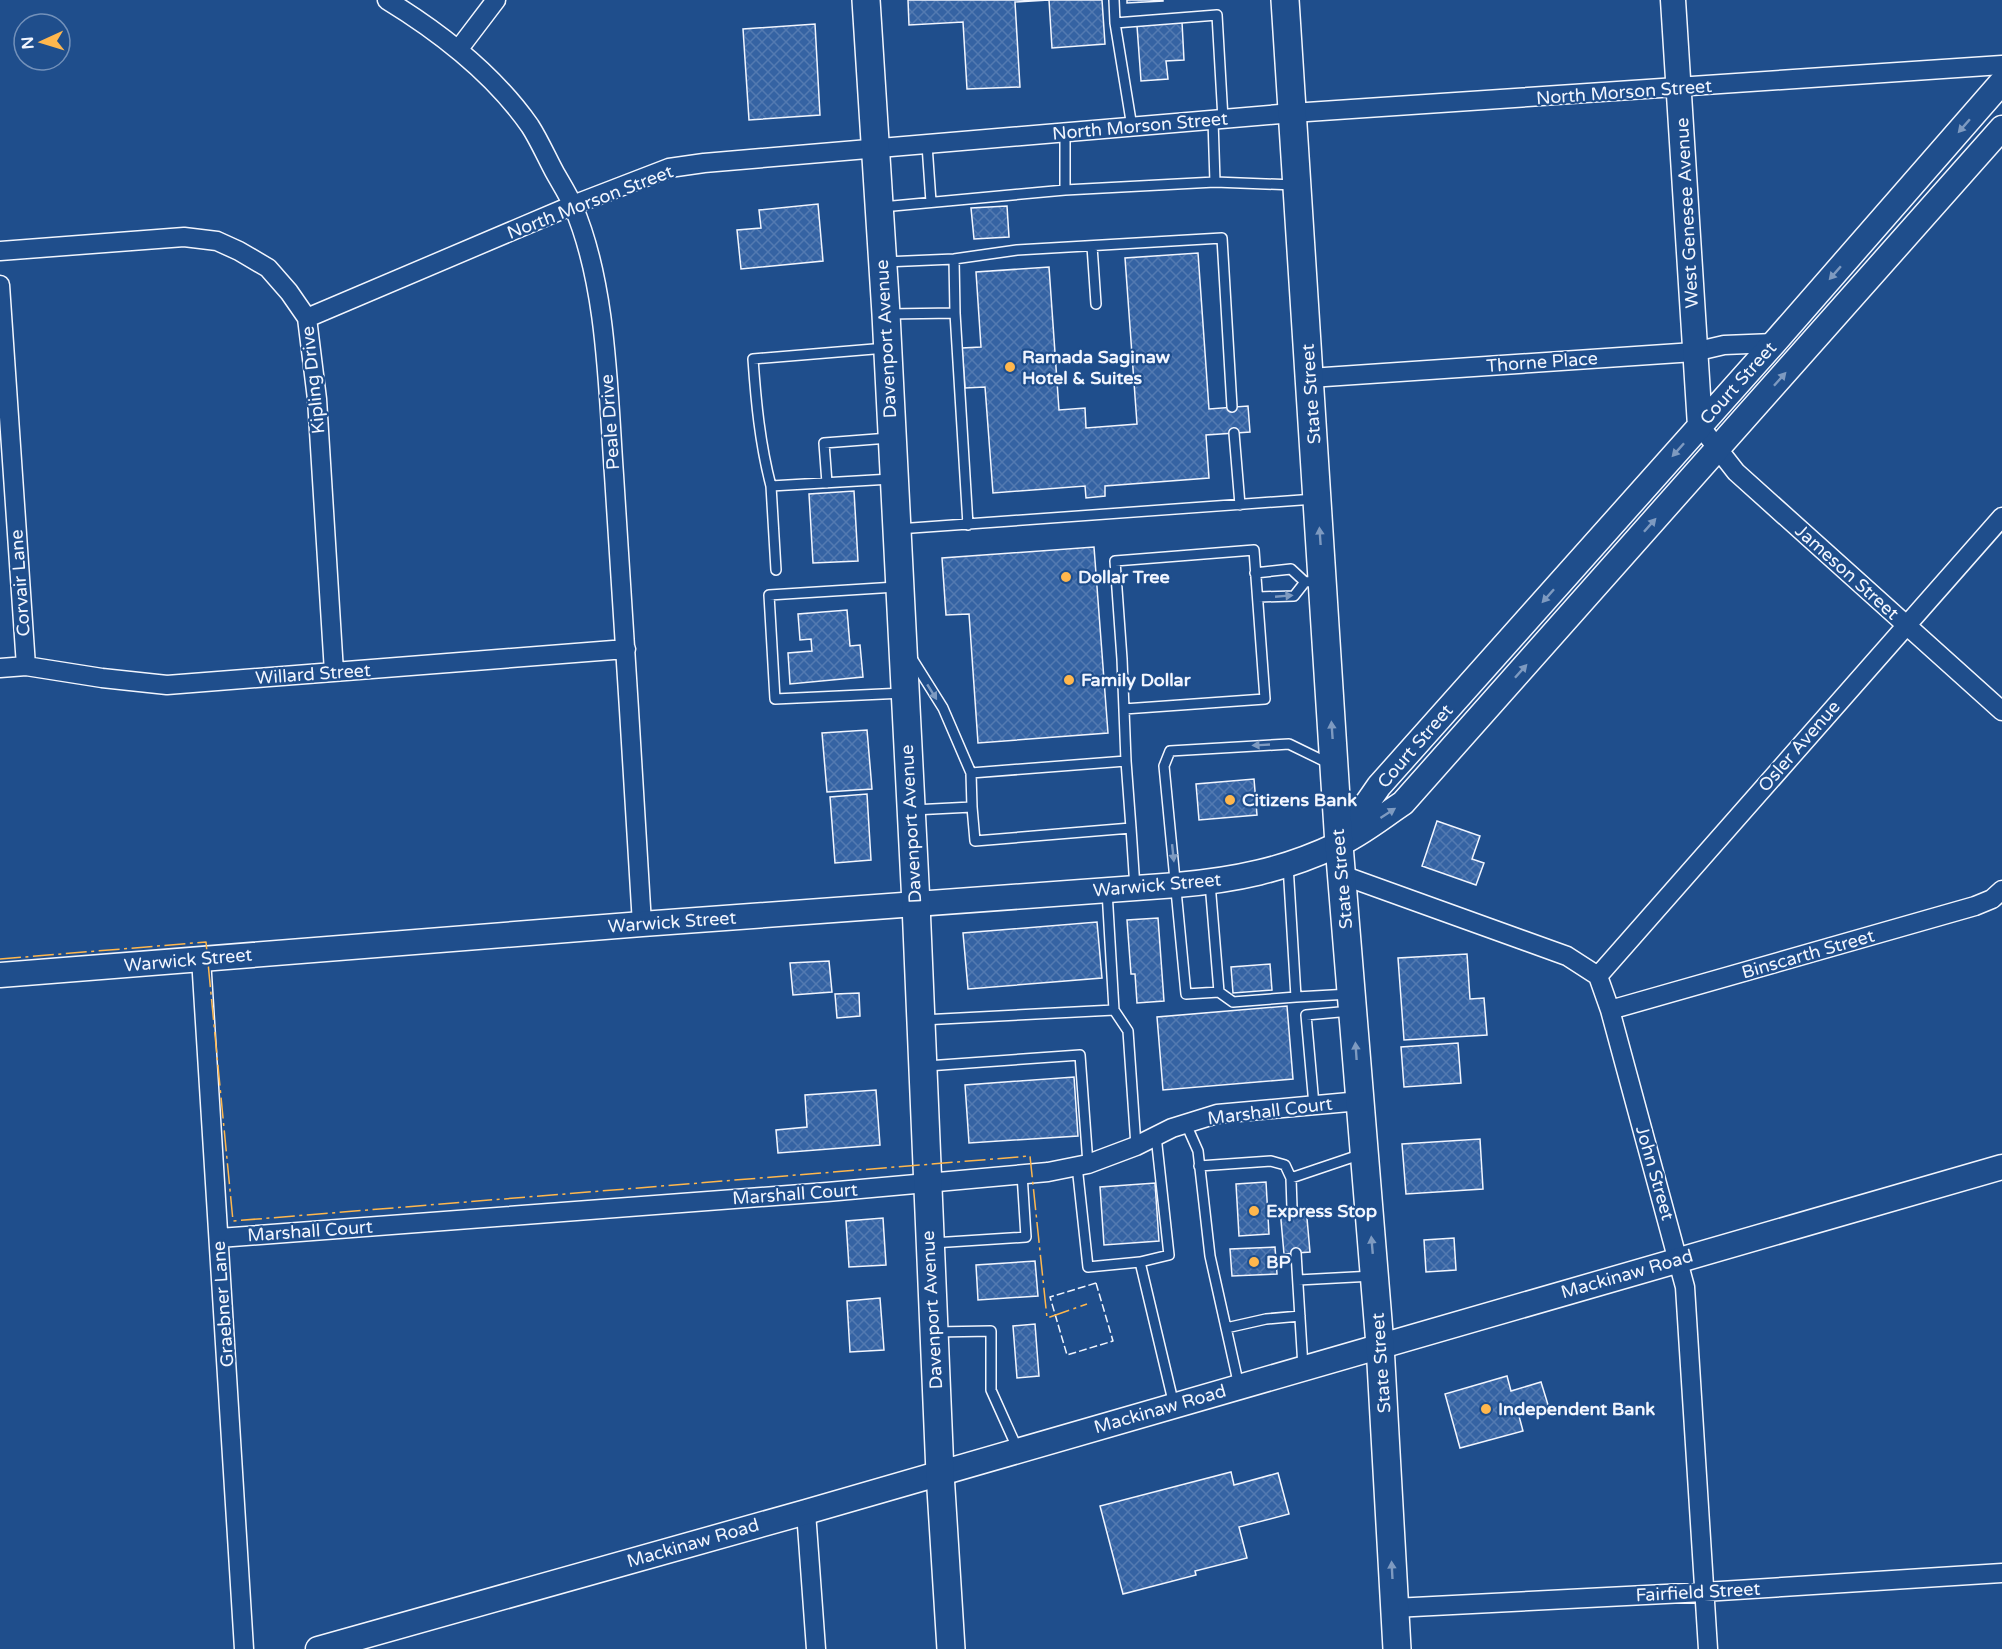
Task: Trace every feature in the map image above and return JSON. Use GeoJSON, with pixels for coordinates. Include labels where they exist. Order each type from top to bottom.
{"type":"FeatureCollection","features":[{"type":"Feature","properties":{"kind":"main road","name":"Davenport Avenue"},"geometry":{"type":"LineString","coordinates":[[866,0],[886,314],[916,904],[933,1332],[951,1649]]}},
{"type":"Feature","properties":{"kind":"main road","name":"State Street"},"geometry":{"type":"LineString","coordinates":[[1285,0],[1318,499],[1314,581],[1334,767],[1380,1345],[1397,1649]]}},
{"type":"Feature","properties":{"kind":"street","name":"Peale Drive"},"geometry":{"type":"LineString","coordinates":[[387,0],[426,24],[459,50],[500,90],[530,127],[573,205],[581,227],[598,292],[606,374],[626,649],[642,924]]}},
{"type":"Feature","properties":{"kind":"street"},"geometry":{"type":"LineString","coordinates":[[459,50],[496,0]]}},
{"type":"Feature","properties":{"kind":"street","name":"West Genesee Avenue"},"geometry":{"type":"LineString","coordinates":[[1673,0],[1700,426]]}},
{"type":"Feature","properties":{"kind":"street","name":"North Morson Street"},"geometry":{"type":"LineString","coordinates":[[307,318],[573,205],[669,168],[704,163],[1293,113],[2002,65]]}},
{"type":"Feature","properties":{"kind":"street","name":"Court Street"},"geometry":{"type":"LineString","coordinates":[[1339,845],[1379,786],[1774,343],[2002,82]]}},
{"type":"Feature","properties":{"kind":"street","name":"Court Street"},"geometry":{"type":"LineString","coordinates":[[1339,845],[1403,803],[2002,128]]}},
{"type":"Feature","properties":{"kind":"street","name":"Kipling Drive"},"geometry":{"type":"LineString","coordinates":[[0,256],[184,237],[217,241],[268,268],[289,292],[307,318],[317,399],[334,672]]}},
{"type":"Feature","properties":{"kind":"street","name":"Corvair Lane"},"geometry":{"type":"LineString","coordinates":[[0,285],[26,666]]}},
{"type":"Feature","properties":{"kind":"street","name":"Thorne Place"},"geometry":{"type":"LineString","coordinates":[[1310,378],[1694,352],[1724,345],[1774,343]]}},
{"type":"Feature","properties":{"kind":"street","name":"Jameson Street"},"geometry":{"type":"LineString","coordinates":[[1700,426],[1736,472],[2002,711]]}},
{"type":"Feature","properties":{"kind":"street","name":"Osler Avenue"},"geometry":{"type":"LineString","coordinates":[[1598,976],[2002,517]]}},
{"type":"Feature","properties":{"kind":"street","name":"Willard Street"},"geometry":{"type":"LineString","coordinates":[[0,668],[26,666],[167,685],[626,649]]}},
{"type":"Feature","properties":{"kind":"street","name":"Warwick Street"},"geometry":{"type":"LineString","coordinates":[[0,975],[1210,882],[1271,871],[1339,845]]}},
{"type":"Feature","properties":{"kind":"street"},"geometry":{"type":"LineString","coordinates":[[1342,875],[1567,956],[1598,976]]}},
{"type":"Feature","properties":{"kind":"street","name":"Binscarth Street"},"geometry":{"type":"LineString","coordinates":[[1610,1010],[1975,906],[1992,899],[2002,890]]}},
{"type":"Feature","properties":{"kind":"street","name":"Graebner Lane"},"geometry":{"type":"LineString","coordinates":[[201,958],[244,1649]]}},
{"type":"Feature","properties":{"kind":"street","name":"John Street"},"geometry":{"type":"LineString","coordinates":[[1598,976],[1610,1010],[1685,1287],[1708,1649]]}},
{"type":"Feature","properties":{"kind":"street","name":"Marshall Court"},"geometry":{"type":"LineString","coordinates":[[219,1238],[926,1184],[1022,1174],[1083,1165],[1217,1114],[1360,1101]]}},
{"type":"Feature","properties":{"kind":"street","name":"Mackinaw Road"},"geometry":{"type":"LineString","coordinates":[[318,1649],[806,1512],[2002,1167]]}},
{"type":"Feature","properties":{"kind":"street"},"geometry":{"type":"LineString","coordinates":[[806,1512],[816,1649]]}},
{"type":"Feature","properties":{"kind":"street","name":"Fairfield Street"},"geometry":{"type":"LineString","coordinates":[[1394,1608],[1704,1592],[2002,1573]]}},
{"type":"Feature","properties":{"kind":"lane"},"geometry":{"type":"LineString","coordinates":[[1114,0],[1115,23],[1132,127]]}},
{"type":"Feature","properties":{"kind":"lane"},"geometry":{"type":"LineString","coordinates":[[1115,23],[1217,15],[1218,119],[1215,182]]}},
{"type":"Feature","properties":{"kind":"lane"},"geometry":{"type":"LineString","coordinates":[[1065,133],[1065,190]]}},
{"type":"Feature","properties":{"kind":"lane"},"geometry":{"type":"LineString","coordinates":[[927,145],[932,202]]}},
{"type":"Feature","properties":{"kind":"lane"},"geometry":{"type":"LineString","coordinates":[[879,208],[1065,190],[1215,182],[1297,185]]}},
{"type":"Feature","properties":{"kind":"lane"},"geometry":{"type":"LineString","coordinates":[[882,262],[954,259],[1017,250],[1222,238],[1232,407]]}},
{"type":"Feature","properties":{"kind":"lane"},"geometry":{"type":"LineString","coordinates":[[1092,246],[1096,304]]}},
{"type":"Feature","properties":{"kind":"lane"},"geometry":{"type":"LineString","coordinates":[[954,259],[955,313],[968,525]]}},
{"type":"Feature","properties":{"kind":"lane"},"geometry":{"type":"LineString","coordinates":[[886,314],[955,313]]}},
{"type":"Feature","properties":{"kind":"lane"},"geometry":{"type":"LineString","coordinates":[[776,570],[771,486],[762,453],[753,359],[886,348]]}},
{"type":"Feature","properties":{"kind":"lane"},"geometry":{"type":"LineString","coordinates":[[1234,433],[1240,505]]}},
{"type":"Feature","properties":{"kind":"lane"},"geometry":{"type":"LineString","coordinates":[[827,483],[824,443],[891,438]]}},
{"type":"Feature","properties":{"kind":"lane"},"geometry":{"type":"LineString","coordinates":[[771,486],[893,479]]}},
{"type":"Feature","properties":{"kind":"lane"},"geometry":{"type":"LineString","coordinates":[[896,529],[1318,499]]}},
{"type":"Feature","properties":{"kind":"lane"},"geometry":{"type":"LineString","coordinates":[[1124,709],[1265,699],[1254,550],[1115,561],[1126,761],[1135,888]]}},
{"type":"Feature","properties":{"kind":"lane"},"geometry":{"type":"LineString","coordinates":[[1256,573],[1291,569],[1314,581],[1294,596],[1257,597]]}},
{"type":"Feature","properties":{"kind":"lane"},"geometry":{"type":"LineString","coordinates":[[899,586],[769,595],[775,699],[905,693]]}},
{"type":"Feature","properties":{"kind":"lane"},"geometry":{"type":"LineString","coordinates":[[902,642],[943,708],[971,773],[975,842],[1131,828]]}},
{"type":"Feature","properties":{"kind":"lane"},"geometry":{"type":"LineString","coordinates":[[1334,767],[1289,744],[1170,751],[1164,766],[1186,994],[1219,992],[1233,1002],[1296,997],[1352,1002]]}},
{"type":"Feature","properties":{"kind":"lane"},"geometry":{"type":"LineString","coordinates":[[971,773],[1126,761]]}},
{"type":"Feature","properties":{"kind":"lane"},"geometry":{"type":"LineString","coordinates":[[911,810],[972,807]]}},
{"type":"Feature","properties":{"kind":"lane"},"geometry":{"type":"LineString","coordinates":[[1288,865],[1296,997]]}},
{"type":"Feature","properties":{"kind":"lane"},"geometry":{"type":"LineString","coordinates":[[1210,882],[1219,992]]}},
{"type":"Feature","properties":{"kind":"lane"},"geometry":{"type":"LineString","coordinates":[[1107,890],[1114,1010],[1128,1030],[1136,1146]]}},
{"type":"Feature","properties":{"kind":"lane"},"geometry":{"type":"LineString","coordinates":[[1314,1105],[1306,1015],[1352,1002]]}},
{"type":"Feature","properties":{"kind":"lane"},"geometry":{"type":"LineString","coordinates":[[920,1020],[1114,1010]]}},
{"type":"Feature","properties":{"kind":"lane"},"geometry":{"type":"LineString","coordinates":[[921,1067],[1080,1055],[1088,1266],[1140,1262],[1169,1255],[1156,1136]]}},
{"type":"Feature","properties":{"kind":"lane"},"geometry":{"type":"LineString","coordinates":[[1186,1124],[1198,1151],[1209,1256],[1239,1386]]}},
{"type":"Feature","properties":{"kind":"lane"},"geometry":{"type":"LineString","coordinates":[[1291,1178],[1364,1153]]}},
{"type":"Feature","properties":{"kind":"lane"},"geometry":{"type":"LineString","coordinates":[[1199,1166],[1271,1161],[1285,1165],[1291,1178],[1292,1208]]}},
{"type":"Feature","properties":{"kind":"lane"},"geometry":{"type":"LineString","coordinates":[[929,1243],[1026,1237],[1022,1174]]}},
{"type":"Feature","properties":{"kind":"lane"},"geometry":{"type":"LineString","coordinates":[[1296,1253],[1303,1367]]}},
{"type":"Feature","properties":{"kind":"lane"},"geometry":{"type":"LineString","coordinates":[[1140,1262],[1174,1405]]}},
{"type":"Feature","properties":{"kind":"lane"},"geometry":{"type":"LineString","coordinates":[[1298,1280],[1374,1276]]}},
{"type":"Feature","properties":{"kind":"lane"},"geometry":{"type":"LineString","coordinates":[[1226,1328],[1266,1319],[1300,1316]]}},
{"type":"Feature","properties":{"kind":"lane"},"geometry":{"type":"LineString","coordinates":[[933,1332],[991,1331],[991,1390],[1018,1450]]}},
{"type":"Feature","properties":{"kind":"building"},"geometry":{"type":"Polygon","coordinates":[[[908,0],[1049,0],[1015,2],[1020,87],[967,89],[963,22],[909,25],[908,0]]]}},
{"type":"Feature","properties":{"kind":"building"},"geometry":{"type":"Polygon","coordinates":[[[1049,0],[1102,0],[1105,44],[1052,48],[1049,0]]]}},
{"type":"Feature","properties":{"kind":"building"},"geometry":{"type":"Polygon","coordinates":[[[1127,0],[1163,0],[1163,1],[1127,3],[1127,0]]]}},
{"type":"Feature","properties":{"kind":"building"},"geometry":{"type":"Polygon","coordinates":[[[1182,22],[1184,60],[1166,61],[1168,79],[1141,81],[1137,26],[1182,22]]]}},
{"type":"Feature","properties":{"kind":"building"},"geometry":{"type":"Polygon","coordinates":[[[815,24],[820,115],[749,120],[743,29],[815,24]]]}},
{"type":"Feature","properties":{"kind":"building"},"geometry":{"type":"Polygon","coordinates":[[[818,204],[823,261],[741,269],[737,230],[761,228],[759,210],[818,204]]]}},
{"type":"Feature","properties":{"kind":"building"},"geometry":{"type":"Polygon","coordinates":[[[1007,206],[1009,237],[974,239],[971,208],[1007,206]]]}},
{"type":"Feature","properties":{"kind":"building","name":"Ramada Saginaw Hotel & Suites"},"geometry":{"type":"Polygon","coordinates":[[[1198,253],[1209,409],[1248,406],[1250,432],[1206,435],[1209,478],[1105,486],[1105,496],[1086,498],[1085,486],[993,493],[985,387],[965,388],[962,348],[981,347],[976,272],[1049,267],[1059,410],[1085,408],[1086,428],[1137,424],[1125,258],[1198,253]]]}},
{"type":"Feature","properties":{"kind":"building"},"geometry":{"type":"Polygon","coordinates":[[[854,491],[858,561],[813,563],[809,494],[854,491]]]}},
{"type":"Feature","properties":{"kind":"building"},"geometry":{"type":"Polygon","coordinates":[[[1094,547],[1108,733],[978,743],[969,614],[946,615],[942,558],[1094,547]]]}},
{"type":"Feature","properties":{"kind":"building"},"geometry":{"type":"Polygon","coordinates":[[[847,610],[850,646],[860,645],[863,677],[790,684],[788,653],[812,651],[811,639],[800,640],[798,614],[847,610]]]}},
{"type":"Feature","properties":{"kind":"building"},"geometry":{"type":"Polygon","coordinates":[[[867,730],[872,789],[827,792],[822,733],[867,730]]]}},
{"type":"Feature","properties":{"kind":"building"},"geometry":{"type":"Polygon","coordinates":[[[1254,779],[1257,815],[1199,820],[1196,784],[1254,779]]]}},
{"type":"Feature","properties":{"kind":"building"},"geometry":{"type":"Polygon","coordinates":[[[867,794],[871,860],[835,863],[830,797],[867,794]]]}},
{"type":"Feature","properties":{"kind":"building"},"geometry":{"type":"Polygon","coordinates":[[[1437,821],[1480,836],[1472,859],[1484,863],[1476,885],[1422,866],[1437,821]]]}},
{"type":"Feature","properties":{"kind":"building"},"geometry":{"type":"Polygon","coordinates":[[[1158,918],[1164,1001],[1137,1003],[1135,974],[1131,974],[1127,920],[1158,918]]]}},
{"type":"Feature","properties":{"kind":"building"},"geometry":{"type":"Polygon","coordinates":[[[1097,922],[1102,978],[968,989],[963,933],[1097,922]]]}},
{"type":"Feature","properties":{"kind":"building"},"geometry":{"type":"Polygon","coordinates":[[[1467,954],[1470,999],[1484,998],[1487,1035],[1404,1040],[1398,958],[1467,954]]]}},
{"type":"Feature","properties":{"kind":"building"},"geometry":{"type":"Polygon","coordinates":[[[829,961],[832,992],[793,995],[790,963],[829,961]]]}},
{"type":"Feature","properties":{"kind":"building"},"geometry":{"type":"Polygon","coordinates":[[[1270,964],[1272,990],[1233,993],[1231,967],[1270,964]]]}},
{"type":"Feature","properties":{"kind":"building"},"geometry":{"type":"Polygon","coordinates":[[[859,993],[860,1016],[837,1018],[835,994],[859,993]]]}},
{"type":"Feature","properties":{"kind":"building"},"geometry":{"type":"Polygon","coordinates":[[[1287,1006],[1293,1079],[1163,1090],[1157,1017],[1287,1006]]]}},
{"type":"Feature","properties":{"kind":"building"},"geometry":{"type":"Polygon","coordinates":[[[1458,1043],[1461,1083],[1404,1087],[1401,1047],[1458,1043]]]}},
{"type":"Feature","properties":{"kind":"building"},"geometry":{"type":"Polygon","coordinates":[[[1074,1077],[1078,1136],[969,1143],[965,1085],[1074,1077]]]}},
{"type":"Feature","properties":{"kind":"building"},"geometry":{"type":"Polygon","coordinates":[[[876,1090],[880,1145],[778,1153],[776,1130],[807,1127],[805,1095],[876,1090]]]}},
{"type":"Feature","properties":{"kind":"building"},"geometry":{"type":"Polygon","coordinates":[[[1480,1139],[1483,1189],[1406,1194],[1402,1144],[1480,1139]]]}},
{"type":"Feature","properties":{"kind":"building"},"geometry":{"type":"Polygon","coordinates":[[[1266,1182],[1269,1234],[1239,1236],[1236,1184],[1266,1182]]]}},
{"type":"Feature","properties":{"kind":"building"},"geometry":{"type":"Polygon","coordinates":[[[1155,1183],[1159,1241],[1104,1245],[1100,1187],[1155,1183]]]}},
{"type":"Feature","properties":{"kind":"building"},"geometry":{"type":"Polygon","coordinates":[[[1306,1207],[1310,1252],[1284,1254],[1280,1209],[1306,1207]]]}},
{"type":"Feature","properties":{"kind":"building"},"geometry":{"type":"Polygon","coordinates":[[[883,1218],[886,1265],[849,1267],[846,1221],[883,1218]]]}},
{"type":"Feature","properties":{"kind":"building"},"geometry":{"type":"Polygon","coordinates":[[[1454,1238],[1456,1270],[1426,1272],[1424,1240],[1454,1238]]]}},
{"type":"Feature","properties":{"kind":"building"},"geometry":{"type":"Polygon","coordinates":[[[1275,1247],[1277,1274],[1232,1276],[1230,1249],[1275,1247]]]}},
{"type":"Feature","properties":{"kind":"building"},"geometry":{"type":"Polygon","coordinates":[[[1035,1261],[1038,1296],[978,1300],[976,1265],[1035,1261]]]}},
{"type":"Feature","properties":{"kind":"building"},"geometry":{"type":"Polygon","coordinates":[[[880,1298],[884,1350],[850,1352],[847,1301],[880,1298]]]}},
{"type":"Feature","properties":{"kind":"building"},"geometry":{"type":"Polygon","coordinates":[[[1035,1324],[1039,1376],[1017,1378],[1013,1326],[1035,1324]]]}},
{"type":"Feature","properties":{"kind":"building"},"geometry":{"type":"Polygon","coordinates":[[[1507,1376],[1511,1391],[1541,1382],[1549,1408],[1519,1416],[1523,1431],[1460,1448],[1445,1394],[1507,1376]]]}},
{"type":"Feature","properties":{"kind":"building"},"geometry":{"type":"Polygon","coordinates":[[[1231,1472],[1234,1485],[1278,1473],[1289,1514],[1239,1527],[1247,1558],[1195,1571],[1196,1575],[1123,1594],[1100,1506],[1231,1472]]]}},
{"type":"Feature","properties":{"kind":"fence"},"geometry":{"type":"LineString","coordinates":[[1096,1283],[1113,1341],[1067,1355],[1050,1297],[1096,1283]]}},
{"type":"Feature","properties":{"kind":"power"},"geometry":{"type":"LineString","coordinates":[[0,959],[206,942],[233,1221],[1030,1156],[1047,1318],[1087,1304]]}},
{"type":"Feature","properties":{"kind":"place","name":"Ramada Saginaw Hotel & Suites"},"geometry":{"type":"Point","coordinates":[1010,367]}},
{"type":"Feature","properties":{"kind":"place","name":"Dollar Tree"},"geometry":{"type":"Point","coordinates":[1066,577]}},
{"type":"Feature","properties":{"kind":"place","name":"Family Dollar"},"geometry":{"type":"Point","coordinates":[1069,680]}},
{"type":"Feature","properties":{"kind":"place","name":"Citizens Bank"},"geometry":{"type":"Point","coordinates":[1230,800]}},
{"type":"Feature","properties":{"kind":"place","name":"Express Stop"},"geometry":{"type":"Point","coordinates":[1254,1211]}},
{"type":"Feature","properties":{"kind":"place","name":"BP"},"geometry":{"type":"Point","coordinates":[1254,1262]}},
{"type":"Feature","properties":{"kind":"place","name":"Independent Bank"},"geometry":{"type":"Point","coordinates":[1486,1409]}}]}
